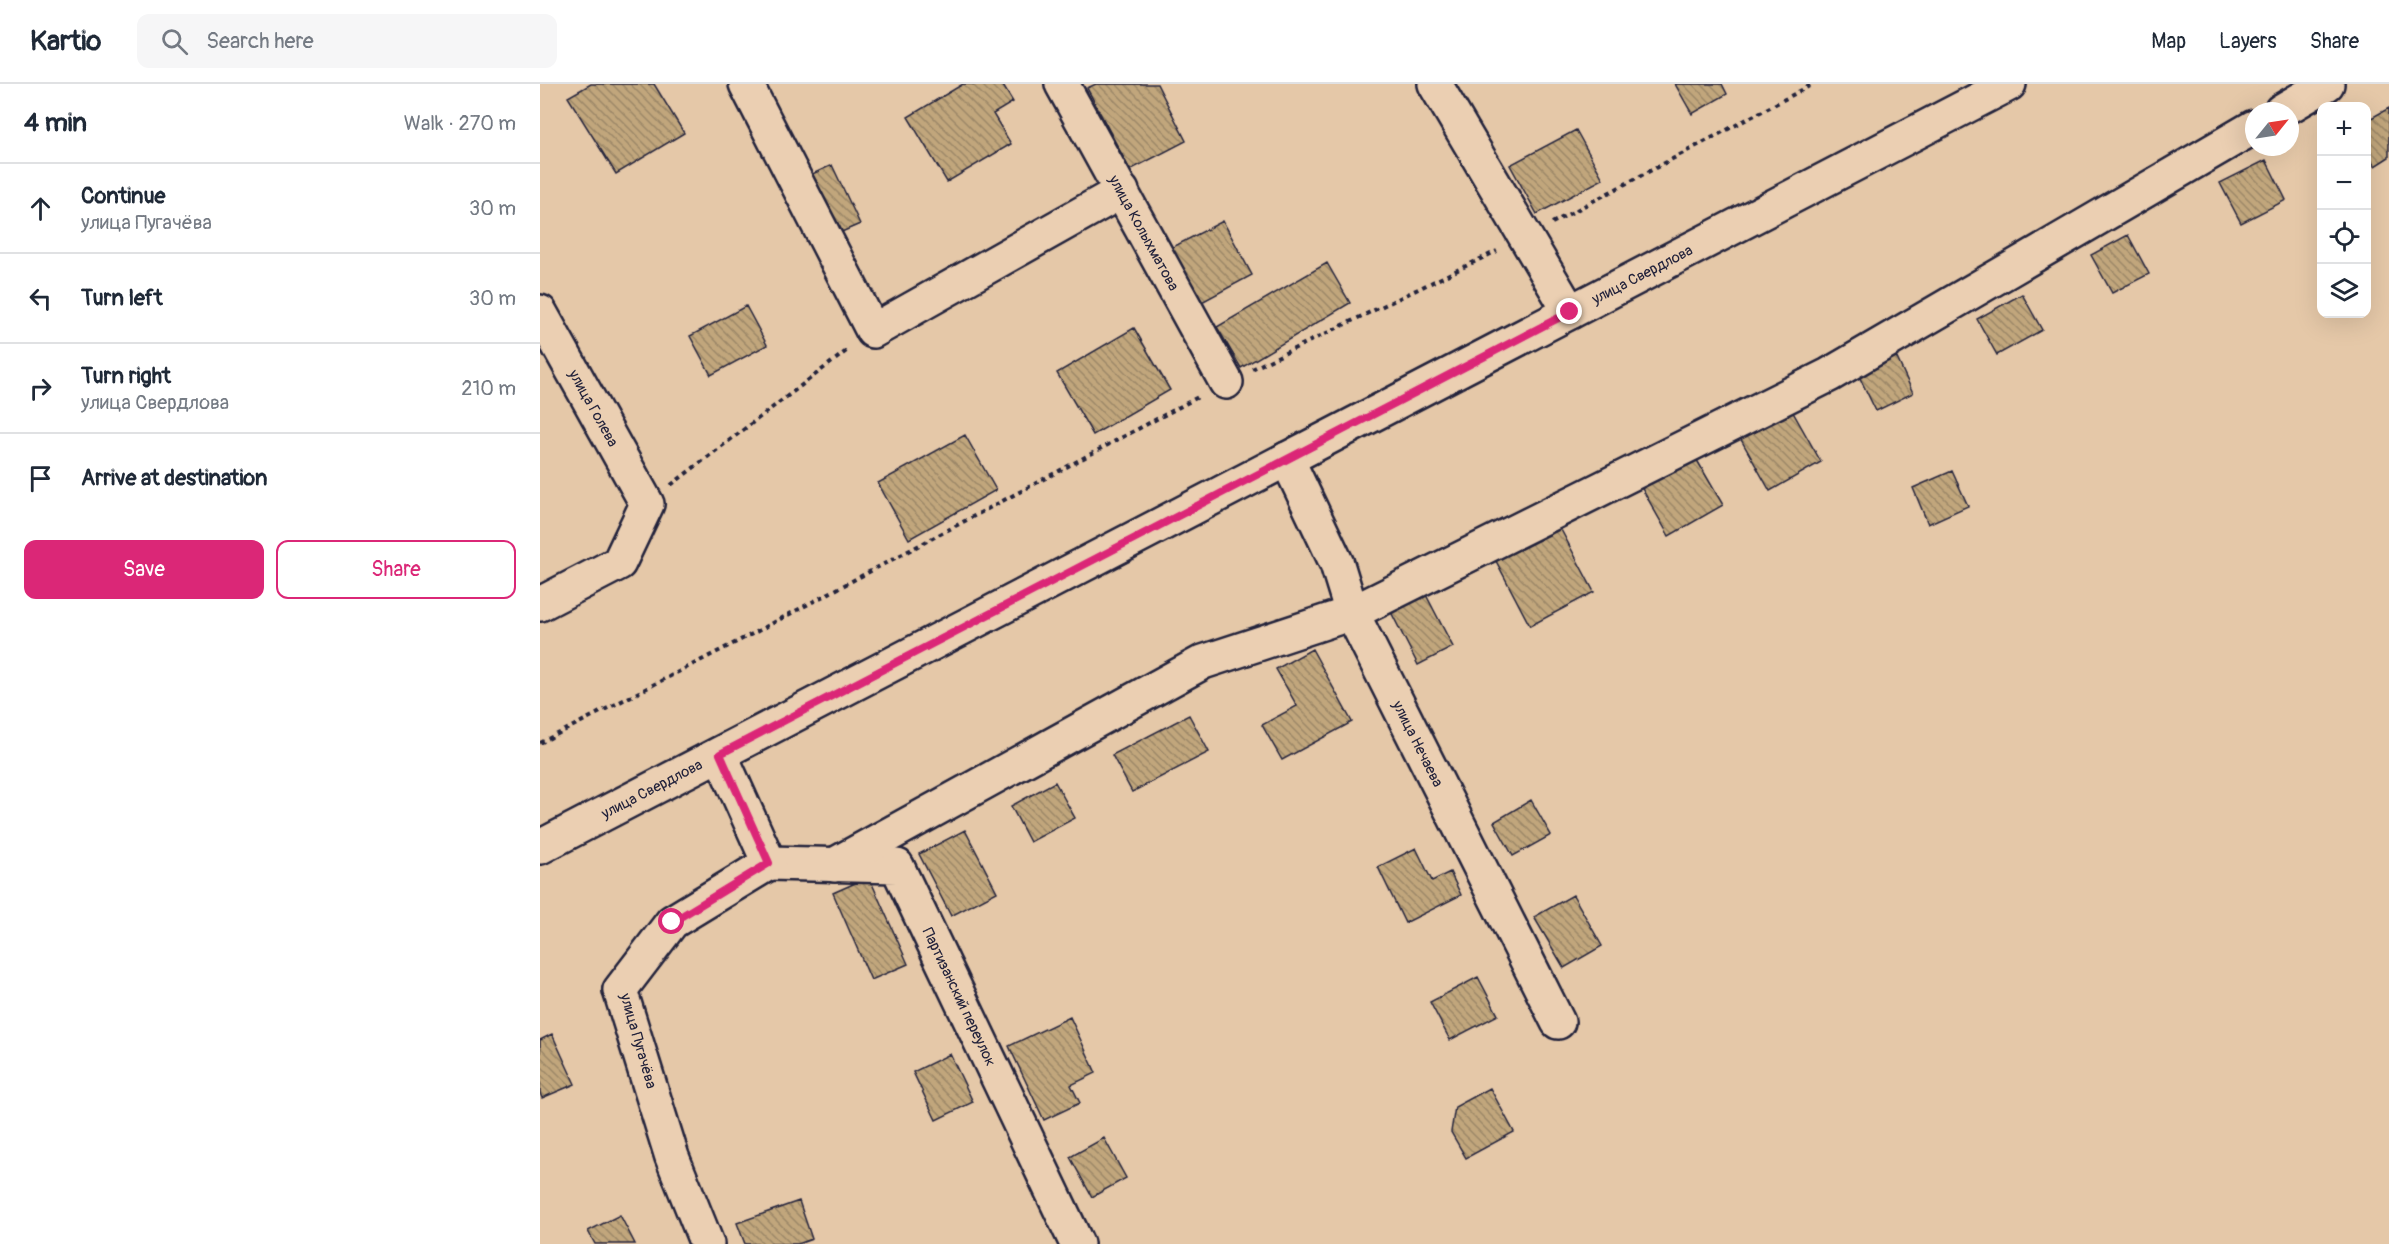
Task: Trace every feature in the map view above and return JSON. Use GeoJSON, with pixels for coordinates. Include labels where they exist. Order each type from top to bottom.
{"type":"FeatureCollection","features":[{"type":"Feature","properties":{"kind":"street"},"geometry":{"type":"LineString","coordinates":[[746,84],[873,331],[1122,191]]}},
{"type":"Feature","properties":{"kind":"street","name":"улица Колыхматова"},"geometry":{"type":"LineString","coordinates":[[1062,84],[1226,382]]}},
{"type":"Feature","properties":{"kind":"street"},"geometry":{"type":"LineString","coordinates":[[1435,84],[1570,312]]}},
{"type":"Feature","properties":{"kind":"street","name":"улица Свердлова"},"geometry":{"type":"LineString","coordinates":[[540,847],[2009,84]]}},
{"type":"Feature","properties":{"kind":"street"},"geometry":{"type":"LineString","coordinates":[[2296,102],[2327,84]]}},
{"type":"Feature","properties":{"kind":"street"},"geometry":{"type":"LineString","coordinates":[[834,865],[1203,662],[1352,613],[1829,375],[2245,132]]}},
{"type":"Feature","properties":{"kind":"street","name":"улица Голева"},"geometry":{"type":"LineString","coordinates":[[540,312],[647,504]]}},
{"type":"Feature","properties":{"kind":"street","name":"улица Нечаева"},"geometry":{"type":"LineString","coordinates":[[1287,459],[1337,564],[1352,613],[1558,1022]]}},
{"type":"Feature","properties":{"kind":"street"},"geometry":{"type":"LineString","coordinates":[[540,604],[619,563],[647,504]]}},
{"type":"Feature","properties":{"kind":"street"},"geometry":{"type":"LineString","coordinates":[[720,754],[769,863]]}},
{"type":"Feature","properties":{"kind":"street","name":"Партизанский переулок"},"geometry":{"type":"LineString","coordinates":[[769,863],[897,866],[1077,1244]]}},
{"type":"Feature","properties":{"kind":"street","name":"улица Пугачёва"},"geometry":{"type":"LineString","coordinates":[[707,1244],[672,1157],[620,990],[672,922],[769,863]]}},
{"type":"Feature","properties":{"kind":"path"},"geometry":{"type":"LineString","coordinates":[[647,504],[873,331]]}},
{"type":"Feature","properties":{"kind":"path"},"geometry":{"type":"LineString","coordinates":[[540,743],[754,633],[1226,382]]}},
{"type":"Feature","properties":{"kind":"building"},"geometry":{"type":"Polygon","coordinates":[[[591,84],[654,84],[684,133],[616,174],[568,97],[591,84]]]}},
{"type":"Feature","properties":{"kind":"building"},"geometry":{"type":"Polygon","coordinates":[[[963,84],[1002,84],[1013,102],[993,114],[1011,144],[947,182],[908,117],[963,84]]]}},
{"type":"Feature","properties":{"kind":"building"},"geometry":{"type":"Polygon","coordinates":[[[1096,84],[1157,84],[1186,141],[1130,170],[1087,88],[1096,84]]]}},
{"type":"Feature","properties":{"kind":"building"},"geometry":{"type":"Polygon","coordinates":[[[1675,84],[1722,84],[1727,94],[1692,114],[1675,84]]]}},
{"type":"Feature","properties":{"kind":"building"},"geometry":{"type":"Polygon","coordinates":[[[2389,108],[2389,157],[2375,166],[2371,160],[2371,118],[2389,108]]]}},
{"type":"Feature","properties":{"kind":"building"},"geometry":{"type":"Polygon","coordinates":[[[1576,130],[1603,179],[1537,214],[1510,165],[1576,130]]]}},
{"type":"Feature","properties":{"kind":"building"},"geometry":{"type":"Polygon","coordinates":[[[2266,160],[2286,200],[2241,223],[2220,183],[2266,160]]]}},
{"type":"Feature","properties":{"kind":"building"},"geometry":{"type":"Polygon","coordinates":[[[832,165],[860,224],[837,234],[810,175],[832,165]]]}},
{"type":"Feature","properties":{"kind":"building"},"geometry":{"type":"Polygon","coordinates":[[[1223,221],[1252,275],[1200,303],[1171,248],[1223,221]]]}},
{"type":"Feature","properties":{"kind":"building"},"geometry":{"type":"Polygon","coordinates":[[[2128,235],[2149,274],[2112,293],[2091,255],[2128,235]]]}},
{"type":"Feature","properties":{"kind":"building"},"geometry":{"type":"Polygon","coordinates":[[[1327,263],[1350,303],[1241,368],[1217,327],[1327,263]]]}},
{"type":"Feature","properties":{"kind":"building"},"geometry":{"type":"Polygon","coordinates":[[[2022,294],[2042,330],[1997,355],[1977,319],[2022,294]]]}},
{"type":"Feature","properties":{"kind":"building"},"geometry":{"type":"Polygon","coordinates":[[[746,306],[767,345],[711,375],[690,336],[746,306]]]}},
{"type":"Feature","properties":{"kind":"building"},"geometry":{"type":"Polygon","coordinates":[[[1134,328],[1170,390],[1093,435],[1057,373],[1134,328]]]}},
{"type":"Feature","properties":{"kind":"building"},"geometry":{"type":"Polygon","coordinates":[[[1896,356],[1913,393],[1876,411],[1858,374],[1896,356]]]}},
{"type":"Feature","properties":{"kind":"building"},"geometry":{"type":"Polygon","coordinates":[[[1790,407],[1821,462],[1770,491],[1739,436],[1790,407]]]}},
{"type":"Feature","properties":{"kind":"building"},"geometry":{"type":"Polygon","coordinates":[[[965,435],[996,490],[909,539],[878,483],[965,435]]]}},
{"type":"Feature","properties":{"kind":"building"},"geometry":{"type":"Polygon","coordinates":[[[1694,455],[1723,505],[1669,536],[1640,485],[1694,455]]]}},
{"type":"Feature","properties":{"kind":"building"},"geometry":{"type":"Polygon","coordinates":[[[1952,471],[1968,506],[1928,524],[1913,488],[1952,471]]]}},
{"type":"Feature","properties":{"kind":"building"},"geometry":{"type":"Polygon","coordinates":[[[1559,526],[1594,592],[1530,626],[1495,559],[1559,526]]]}},
{"type":"Feature","properties":{"kind":"building"},"geometry":{"type":"Polygon","coordinates":[[[1424,591],[1453,647],[1418,665],[1389,608],[1424,591]]]}},
{"type":"Feature","properties":{"kind":"building"},"geometry":{"type":"Polygon","coordinates":[[[1312,649],[1352,722],[1282,760],[1262,725],[1297,706],[1276,669],[1312,649]]]}},
{"type":"Feature","properties":{"kind":"building"},"geometry":{"type":"Polygon","coordinates":[[[1189,715],[1209,752],[1132,792],[1112,755],[1189,715]]]}},
{"type":"Feature","properties":{"kind":"building"},"geometry":{"type":"Polygon","coordinates":[[[1055,782],[1075,818],[1030,842],[1011,806],[1055,782]]]}},
{"type":"Feature","properties":{"kind":"building"},"geometry":{"type":"Polygon","coordinates":[[[1531,800],[1551,835],[1513,856],[1494,822],[1531,800]]]}},
{"type":"Feature","properties":{"kind":"building"},"geometry":{"type":"Polygon","coordinates":[[[965,830],[997,892],[951,916],[919,854],[965,830]]]}},
{"type":"Feature","properties":{"kind":"building"},"geometry":{"type":"Polygon","coordinates":[[[1416,848],[1432,881],[1450,872],[1461,895],[1405,923],[1378,867],[1416,848]]]}},
{"type":"Feature","properties":{"kind":"building"},"geometry":{"type":"Polygon","coordinates":[[[869,877],[908,964],[871,980],[833,893],[869,877]]]}},
{"type":"Feature","properties":{"kind":"building"},"geometry":{"type":"Polygon","coordinates":[[[1573,895],[1602,946],[1564,968],[1534,917],[1573,895]]]}},
{"type":"Feature","properties":{"kind":"building"},"geometry":{"type":"Polygon","coordinates":[[[1478,977],[1498,1015],[1450,1040],[1430,1002],[1478,977]]]}},
{"type":"Feature","properties":{"kind":"building"},"geometry":{"type":"Polygon","coordinates":[[[1070,1017],[1096,1073],[1071,1085],[1080,1103],[1044,1120],[1009,1046],[1070,1017]]]}},
{"type":"Feature","properties":{"kind":"building"},"geometry":{"type":"Polygon","coordinates":[[[552,1034],[575,1084],[542,1098],[540,1093],[540,1040],[552,1034]]]}},
{"type":"Feature","properties":{"kind":"building"},"geometry":{"type":"Polygon","coordinates":[[[950,1054],[973,1102],[936,1120],[913,1072],[950,1054]]]}},
{"type":"Feature","properties":{"kind":"building"},"geometry":{"type":"Polygon","coordinates":[[[1490,1088],[1514,1132],[1466,1158],[1451,1132],[1455,1107],[1490,1088]]]}},
{"type":"Feature","properties":{"kind":"building"},"geometry":{"type":"Polygon","coordinates":[[[1104,1138],[1126,1178],[1092,1197],[1070,1157],[1104,1138]]]}},
{"type":"Feature","properties":{"kind":"building"},"geometry":{"type":"Polygon","coordinates":[[[799,1201],[812,1239],[798,1244],[745,1244],[737,1223],[799,1201]]]}},
{"type":"Feature","properties":{"kind":"building"},"geometry":{"type":"Polygon","coordinates":[[[620,1215],[635,1244],[595,1244],[588,1231],[620,1215]]]}},
{"type":"Feature","properties":{"kind":"route"},"geometry":{"type":"LineString","coordinates":[[672,922],[769,863],[720,754],[1570,312]]}}]}
